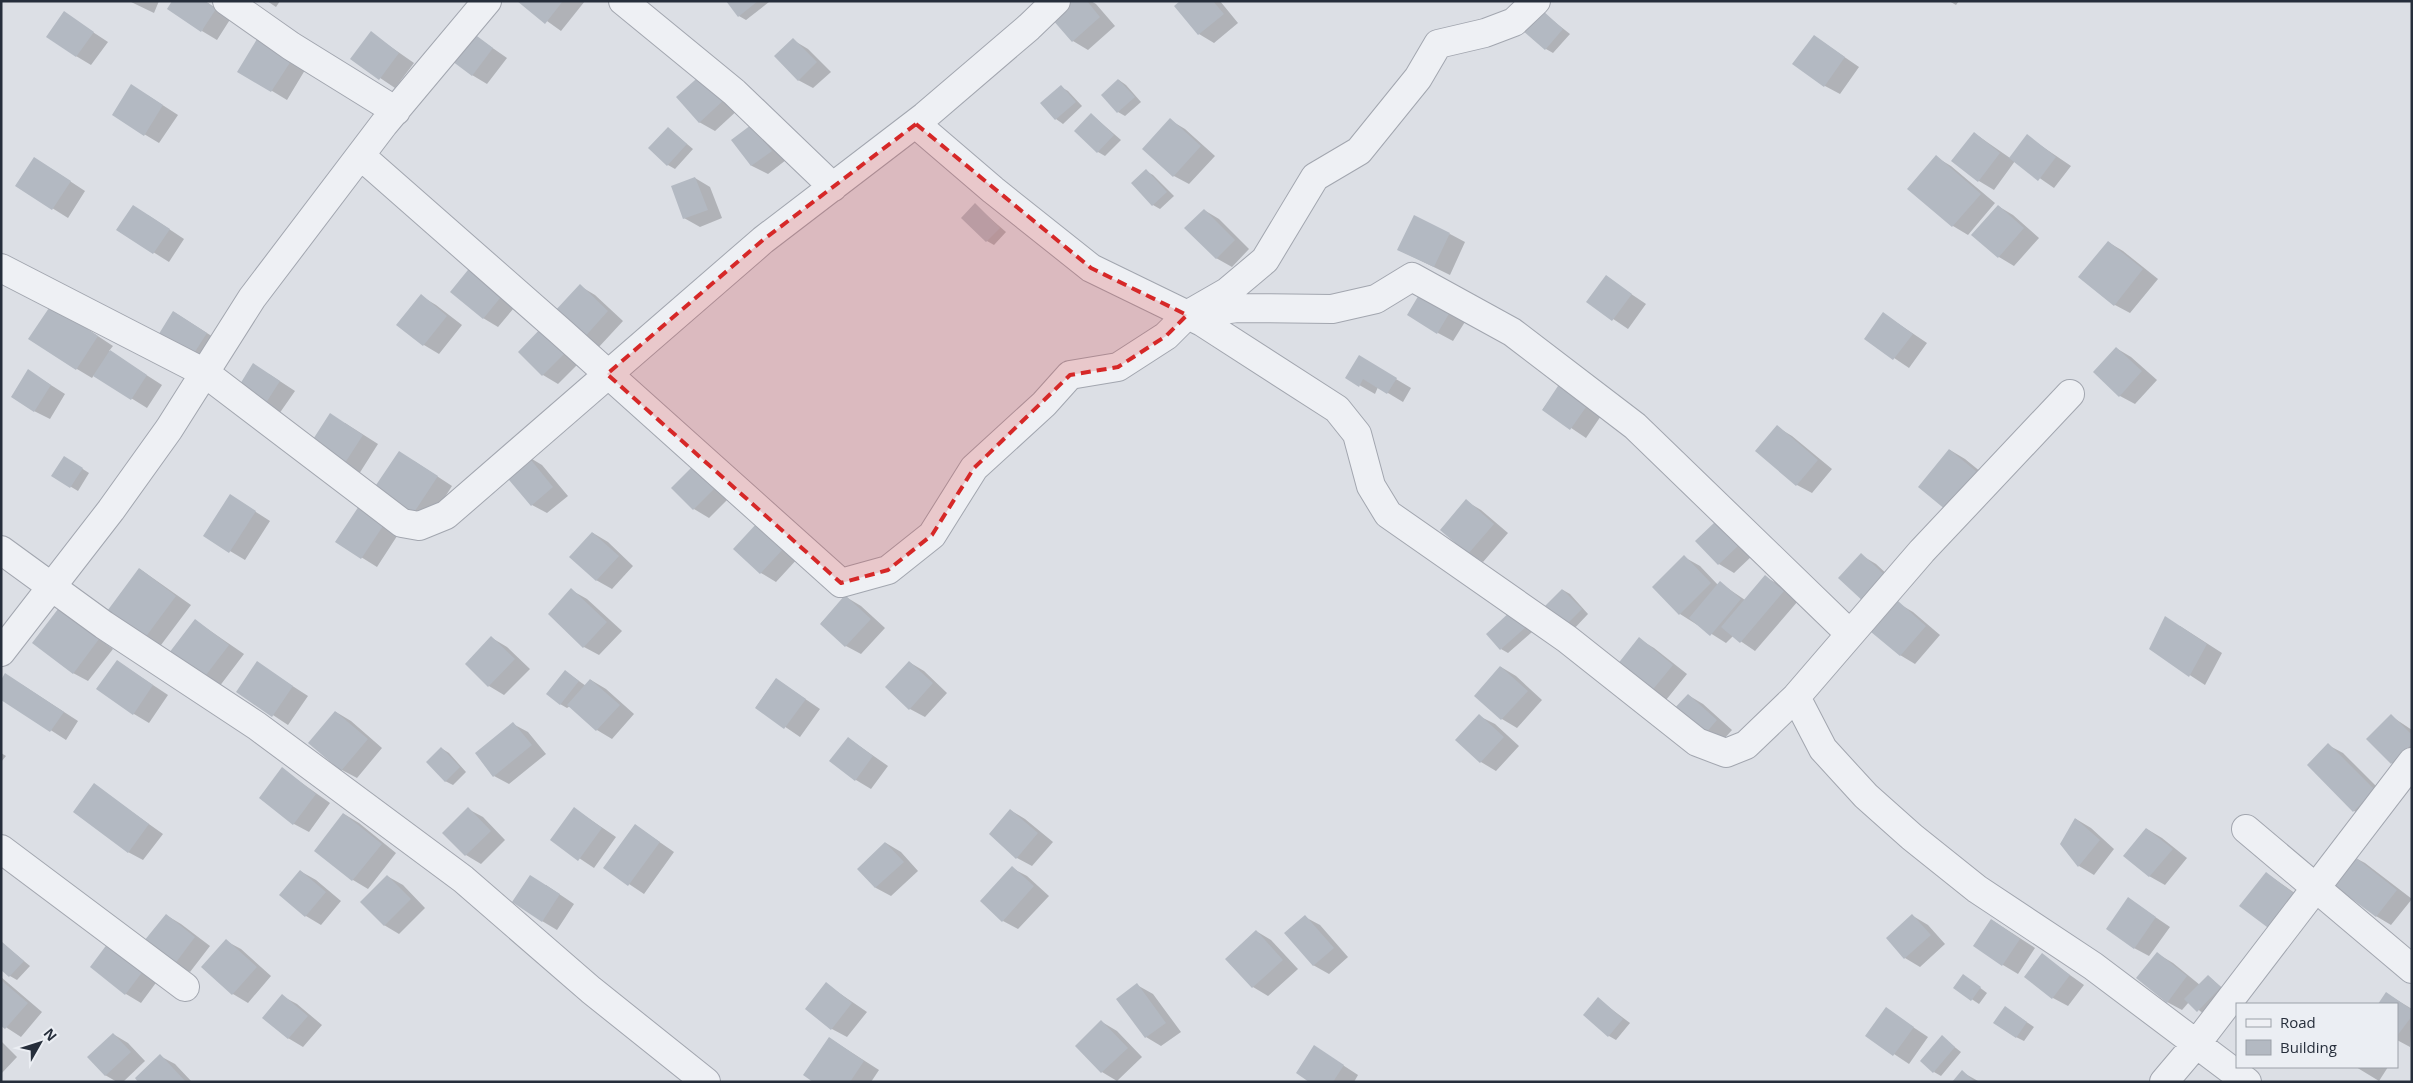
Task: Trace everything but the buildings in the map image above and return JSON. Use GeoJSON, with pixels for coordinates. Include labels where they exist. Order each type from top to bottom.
{"type":"FeatureCollection","features":[{"type":"Feature","properties":{"kind":"street"},"geometry":{"type":"LineString","coordinates":[[227,1],[291,46],[396,111]]}},
{"type":"Feature","properties":{"kind":"street"},"geometry":{"type":"LineString","coordinates":[[1,652],[53,587],[169,429],[252,298],[396,111],[487,1]]}},
{"type":"Feature","properties":{"kind":"street"},"geometry":{"type":"LineString","coordinates":[[623,1],[734,92],[833,187]]}},
{"type":"Feature","properties":{"kind":"street"},"geometry":{"type":"LineString","coordinates":[[1,268],[204,373],[402,523],[419,526],[446,515],[763,240],[916,124],[1022,33],[1056,1]]}},
{"type":"Feature","properties":{"kind":"street"},"geometry":{"type":"LineString","coordinates":[[361,156],[841,583],[888,570],[932,535],[974,468],[1044,404],[1070,376],[1118,367],[1166,336],[1188,315],[1227,292],[1265,260],[1315,177],[1359,150],[1418,78],[1438,44],[1485,33],[1514,22],[1536,1]]}},
{"type":"Feature","properties":{"kind":"street"},"geometry":{"type":"LineString","coordinates":[[916,124],[993,190],[1091,268],[1188,315],[1282,371],[1338,409],[1357,434],[1371,486],[1388,514],[1566,639],[1696,742],[1726,753],[1746,745],[1796,697],[1922,551],[2070,394]]}},
{"type":"Feature","properties":{"kind":"street"},"geometry":{"type":"LineString","coordinates":[[1188,315],[1237,308],[1332,309],[1376,299],[1412,278],[1512,332],[1634,426],[1850,634]]}},
{"type":"Feature","properties":{"kind":"street"},"geometry":{"type":"LineString","coordinates":[[1,550],[104,625],[257,726],[463,879],[591,990],[706,1082]]}},
{"type":"Feature","properties":{"kind":"street"},"geometry":{"type":"LineString","coordinates":[[1796,697],[1823,749],[1866,796],[1912,837],[1977,889],[2093,966],[2247,1082]]}},
{"type":"Feature","properties":{"kind":"street"},"geometry":{"type":"LineString","coordinates":[[2164,1082],[2197,1043],[2314,886],[2412,762]]}},
{"type":"Feature","properties":{"kind":"street"},"geometry":{"type":"LineString","coordinates":[[2246,829],[2412,969]]}},
{"type":"Feature","properties":{"kind":"street"},"geometry":{"type":"LineString","coordinates":[[1,849],[185,987]]}},
{"type":"Feature","properties":{"kind":"highlighted area"},"geometry":{"type":"Polygon","coordinates":[[[916,124],[1091,268],[1187,315],[1166,336],[1118,367],[1070,375],[974,468],[932,535],[888,570],[841,583],[607,374],[763,240],[916,124]]]}}]}
